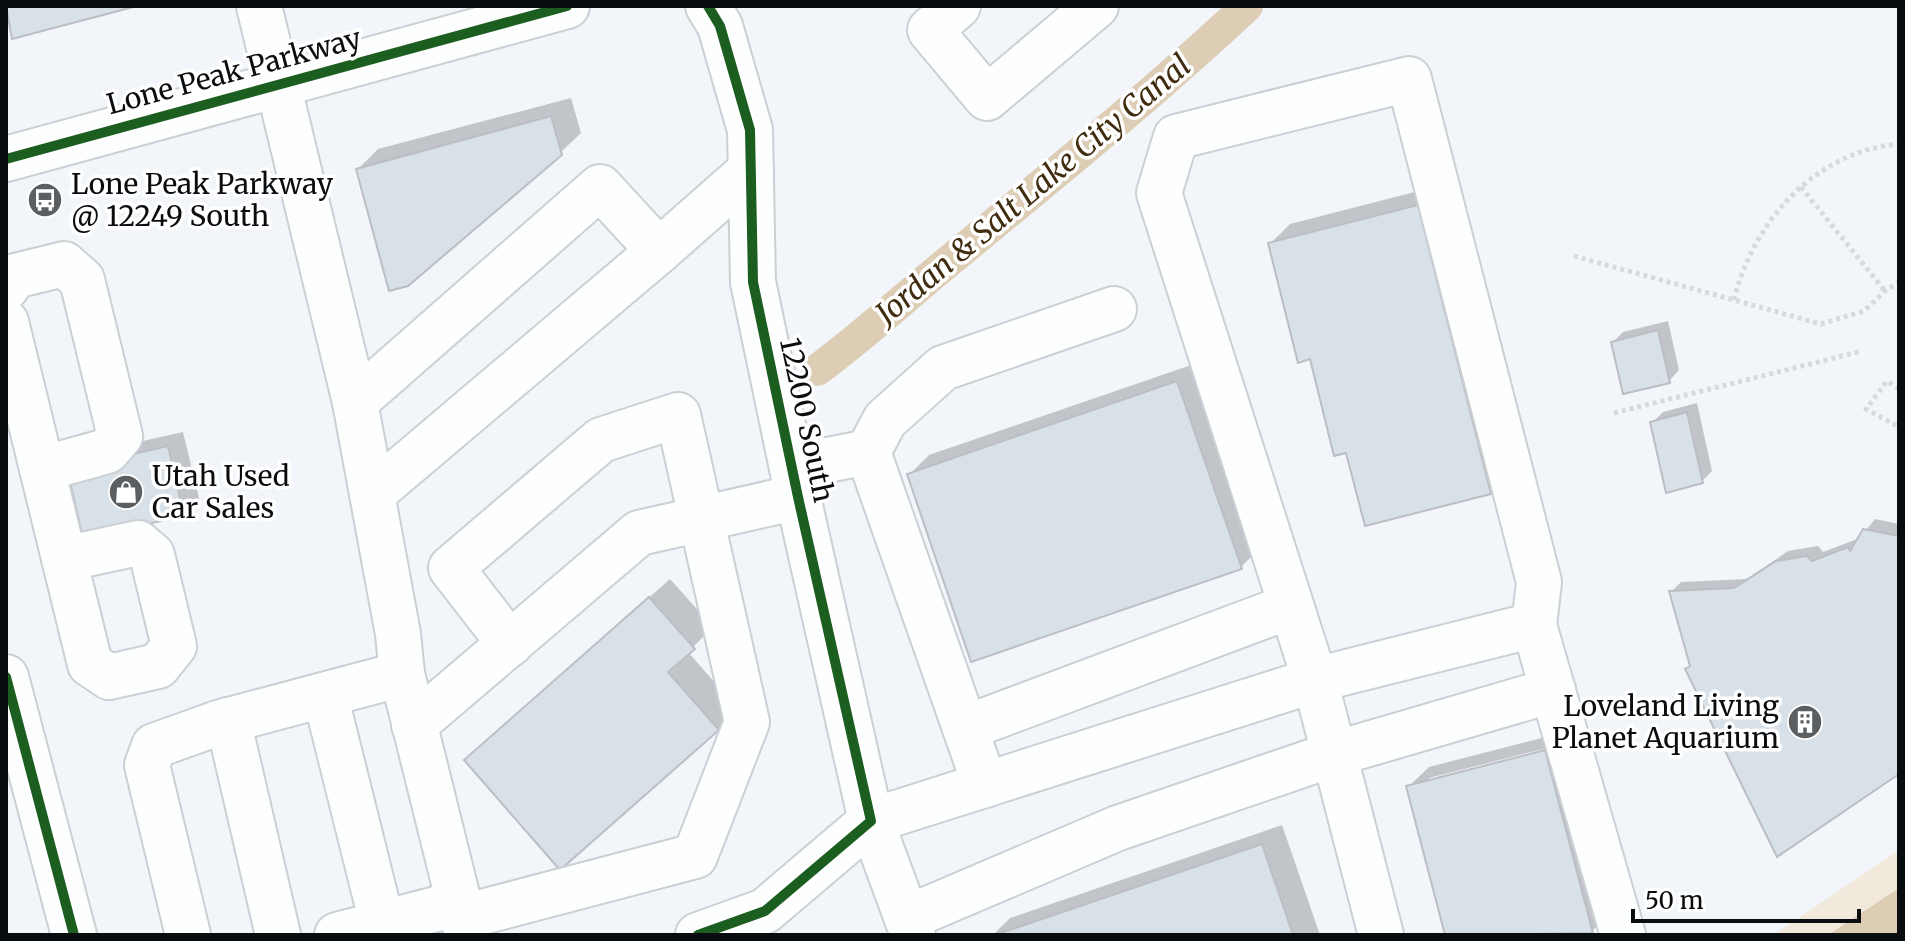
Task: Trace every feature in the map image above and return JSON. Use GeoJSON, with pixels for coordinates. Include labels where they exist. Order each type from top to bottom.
{"type":"FeatureCollection","features":[{"type":"Feature","properties":{"kind":"street"},"geometry":{"type":"LineString","coordinates":[[259,6],[355,402],[398,634],[402,674],[463,919]]}},
{"type":"Feature","properties":{"kind":"street","name":"Lone Peak Parkway"},"geometry":{"type":"LineString","coordinates":[[6,159],[567,6]]}},
{"type":"Feature","properties":{"kind":"street"},"geometry":{"type":"LineString","coordinates":[[958,6],[930,30],[987,98],[1096,6]]}},
{"type":"Feature","properties":{"kind":"street","name":"12200 South"},"geometry":{"type":"LineString","coordinates":[[716,13],[750,130],[753,282],[795,482],[871,821],[910,927]]}},
{"type":"Feature","properties":{"kind":"street"},"geometry":{"type":"LineString","coordinates":[[1381,935],[1315,680],[1159,193],[1176,137],[1409,79],[1539,582],[1534,625],[1623,935]]}},
{"type":"Feature","properties":{"kind":"street"},"geometry":{"type":"LineString","coordinates":[[372,494],[751,170]]}},
{"type":"Feature","properties":{"kind":"street"},"geometry":{"type":"LineString","coordinates":[[355,402],[600,187],[659,251]]}},
{"type":"Feature","properties":{"kind":"street"},"geometry":{"type":"LineString","coordinates":[[6,288],[15,276],[64,264],[82,280],[120,436],[107,451],[28,456]]}},
{"type":"Feature","properties":{"kind":"street"},"geometry":{"type":"LineString","coordinates":[[414,725],[639,533],[700,519],[868,452],[885,420],[943,368],[1114,309]]}},
{"type":"Feature","properties":{"kind":"street"},"geometry":{"type":"LineString","coordinates":[[6,322],[28,456],[64,559]]}},
{"type":"Feature","properties":{"kind":"street"},"geometry":{"type":"LineString","coordinates":[[337,935],[382,923],[463,919],[695,856],[747,722],[678,415],[601,440],[451,568],[510,644]]}},
{"type":"Feature","properties":{"kind":"street"},"geometry":{"type":"LineString","coordinates":[[868,452],[985,785]]}},
{"type":"Feature","properties":{"kind":"street"},"geometry":{"type":"LineString","coordinates":[[965,728],[1291,606]]}},
{"type":"Feature","properties":{"kind":"street"},"geometry":{"type":"LineString","coordinates":[[698,935],[765,911],[871,821],[1315,680],[1534,625]]}},
{"type":"Feature","properties":{"kind":"street"},"geometry":{"type":"LineString","coordinates":[[188,935],[147,765],[154,746],[228,720],[402,674]]}},
{"type":"Feature","properties":{"kind":"street"},"geometry":{"type":"LineString","coordinates":[[6,677],[13,733],[74,935]]}},
{"type":"Feature","properties":{"kind":"street"},"geometry":{"type":"LineString","coordinates":[[910,927],[1118,828],[1334,754],[1553,690]]}},
{"type":"Feature","properties":{"kind":"street"},"geometry":{"type":"LineString","coordinates":[[325,695],[382,923]]}},
{"type":"Feature","properties":{"kind":"street"},"geometry":{"type":"LineString","coordinates":[[228,720],[278,935]]}},
{"type":"Feature","properties":{"kind":"path"},"geometry":{"type":"LineString","coordinates":[[1734,300],[1748,256],[1767,223],[1791,195],[1820,172],[1853,155],[1899,144]]}},
{"type":"Feature","properties":{"kind":"path"},"geometry":{"type":"LineString","coordinates":[[1801,187],[1885,291]]}},
{"type":"Feature","properties":{"kind":"path"},"geometry":{"type":"LineString","coordinates":[[1574,256],[1821,324],[1864,311],[1899,282]]}},
{"type":"Feature","properties":{"kind":"path"},"geometry":{"type":"LineString","coordinates":[[1614,413],[1862,351]]}},
{"type":"Feature","properties":{"kind":"path"},"geometry":{"type":"LineString","coordinates":[[1899,389],[1887,381],[1866,409],[1899,427]]}},
{"type":"Feature","properties":{"kind":"shaded area"},"geometry":{"type":"Polygon","coordinates":[[[1899,850],[1899,935],[1773,935],[1899,850]]]}},
{"type":"Feature","properties":{"kind":"shaded area"},"geometry":{"type":"Polygon","coordinates":[[[1899,888],[1899,935],[1828,935],[1899,888]]]}},
{"type":"Feature","properties":{"kind":"building"},"geometry":{"type":"Polygon","coordinates":[[[6,6],[137,6],[12,39],[6,6]]]}},
{"type":"Feature","properties":{"kind":"building"},"geometry":{"type":"Polygon","coordinates":[[[551,116],[562,155],[408,286],[389,291],[356,169],[551,116]]]}},
{"type":"Feature","properties":{"kind":"building"},"geometry":{"type":"Polygon","coordinates":[[[1418,205],[1491,494],[1365,526],[1346,453],[1334,456],[1310,359],[1298,363],[1268,243],[1418,205]]]}},
{"type":"Feature","properties":{"kind":"building"},"geometry":{"type":"Polygon","coordinates":[[[1658,330],[1670,383],[1623,394],[1611,342],[1658,330]]]}},
{"type":"Feature","properties":{"kind":"building"},"geometry":{"type":"Polygon","coordinates":[[[1177,381],[1242,569],[971,662],[907,474],[1177,381]]]}},
{"type":"Feature","properties":{"kind":"building"},"geometry":{"type":"Polygon","coordinates":[[[1687,412],[1703,483],[1666,493],[1650,422],[1687,412]]]}},
{"type":"Feature","properties":{"kind":"building","name":"Utah Used Car Sales"},"geometry":{"type":"Polygon","coordinates":[[[168,446],[184,516],[83,538],[67,469],[168,446]]]}},
{"type":"Feature","properties":{"kind":"building","name":"Loveland Living Planet Aquarium"},"geometry":{"type":"Polygon","coordinates":[[[1863,529],[1899,536],[1899,774],[1777,857],[1685,669],[1690,666],[1669,591],[1734,588],[1776,561],[1807,556],[1812,561],[1848,547],[1850,551],[1863,529]]]}},
{"type":"Feature","properties":{"kind":"building"},"geometry":{"type":"Polygon","coordinates":[[[649,597],[695,649],[668,672],[719,730],[560,870],[464,760],[649,597]]]}},
{"type":"Feature","properties":{"kind":"building"},"geometry":{"type":"Polygon","coordinates":[[[1545,750],[1593,933],[1445,935],[1406,786],[1545,750]]]}},
{"type":"Feature","properties":{"kind":"building"},"geometry":{"type":"Polygon","coordinates":[[[1262,844],[1293,935],[995,935],[1262,844]]]}},
{"type":"Feature","properties":{"kind":"waterway","name":"Jordan & Salt Lake City Canal"},"geometry":{"type":"LineString","coordinates":[[817,370],[1102,134],[1247,6]]}},
{"type":"Feature","properties":{"kind":"cycle path"},"geometry":{"type":"LineString","coordinates":[[6,159],[567,6]]}},
{"type":"Feature","properties":{"kind":"cycle path"},"geometry":{"type":"LineString","coordinates":[[698,935],[765,911],[871,821],[753,282],[750,130],[720,26],[708,6]]}},
{"type":"Feature","properties":{"kind":"cycle path"},"geometry":{"type":"LineString","coordinates":[[6,677],[74,935]]}},
{"type":"Feature","properties":{"kind":"place","name":"Lone Peak Parkway @ 12249 South"},"geometry":{"type":"Point","coordinates":[45,200]}},
{"type":"Feature","properties":{"kind":"place","name":"Utah Used Car Sales"},"geometry":{"type":"Point","coordinates":[126,492]}},
{"type":"Feature","properties":{"kind":"place","name":"Loveland Living Planet Aquarium"},"geometry":{"type":"Point","coordinates":[1805,722]}}]}
